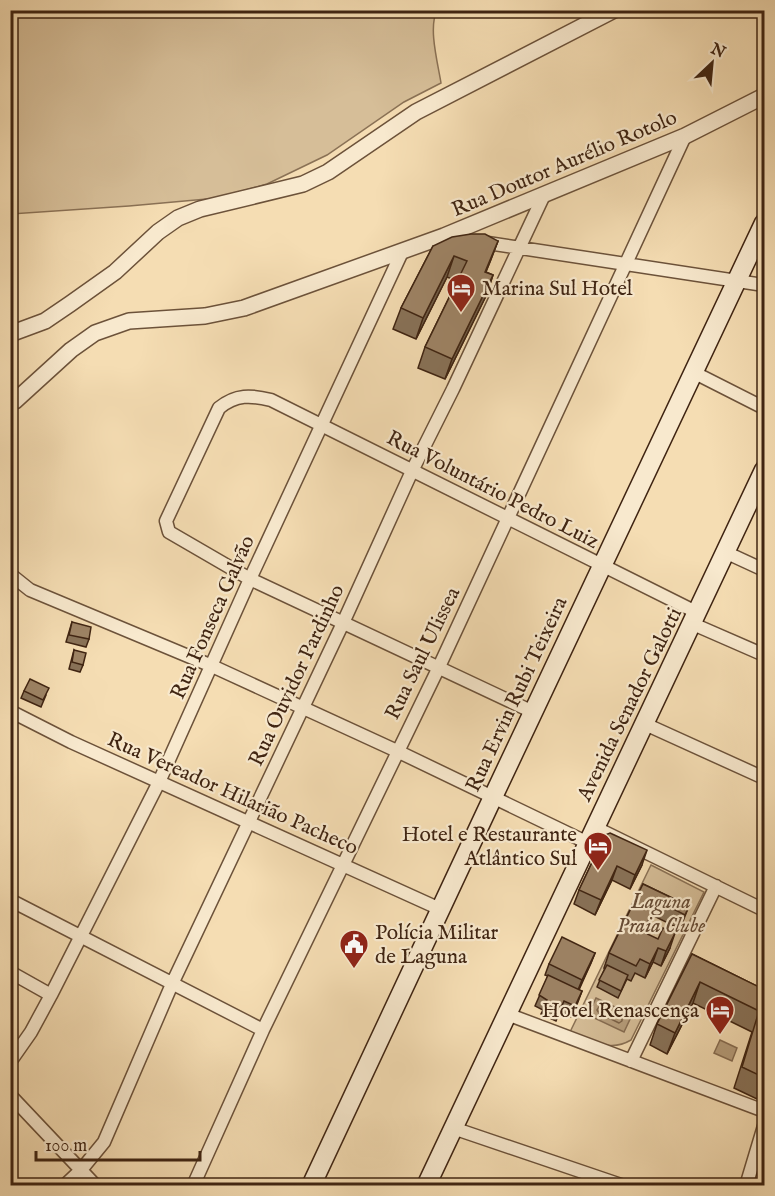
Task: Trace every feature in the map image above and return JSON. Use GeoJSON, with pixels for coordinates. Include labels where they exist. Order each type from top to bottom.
{"type":"FeatureCollection","features":[{"type":"Feature","properties":{"kind":"main road","name":"Rua Ervin Rubi Teixeira"},"geometry":{"type":"LineString","coordinates":[[311,1185],[765,223]]}},
{"type":"Feature","properties":{"kind":"main road","name":"Avenida Senador Galotti"},"geometry":{"type":"LineString","coordinates":[[426,1185],[763,478]]}},
{"type":"Feature","properties":{"kind":"street"},"geometry":{"type":"LineString","coordinates":[[10,334],[45,321],[70,304],[115,272],[158,232],[178,218],[200,209],[303,184],[328,172],[416,112],[614,10]]}},
{"type":"Feature","properties":{"kind":"street","name":"Rua Doutor Aurélio Rotolo"},"geometry":{"type":"LineString","coordinates":[[10,403],[71,350],[95,333],[129,321],[205,316],[244,309],[444,236],[685,136],[765,96]]}},
{"type":"Feature","properties":{"kind":"street","name":"Rua Saul Ulissea"},"geometry":{"type":"LineString","coordinates":[[193,1185],[263,1030],[438,669],[685,136]]}},
{"type":"Feature","properties":{"kind":"street","name":"Rua Ouvidor Pardinho"},"geometry":{"type":"LineString","coordinates":[[64,1185],[81,1170],[104,1142],[172,984],[544,195]]}},
{"type":"Feature","properties":{"kind":"street"},"geometry":{"type":"LineString","coordinates":[[444,236],[765,285]]}},
{"type":"Feature","properties":{"kind":"street","name":"Rua Fonseca Galvão"},"geometry":{"type":"LineString","coordinates":[[10,1062],[31,1032],[51,995],[159,782],[250,579],[402,252]]}},
{"type":"Feature","properties":{"kind":"street"},"geometry":{"type":"LineString","coordinates":[[693,372],[765,408]]}},
{"type":"Feature","properties":{"kind":"street","name":"Rua Voluntário Pedro Luiz"},"geometry":{"type":"LineString","coordinates":[[250,579],[179,540],[169,532],[166,521],[219,408],[227,401],[240,396],[271,400],[322,424],[602,565],[696,619],[765,655]]}},
{"type":"Feature","properties":{"kind":"street"},"geometry":{"type":"LineString","coordinates":[[726,552],[765,570]]}},
{"type":"Feature","properties":{"kind":"street"},"geometry":{"type":"LineString","coordinates":[[10,574],[30,590],[212,666],[493,797],[716,886],[765,910]]}},
{"type":"Feature","properties":{"kind":"street"},"geometry":{"type":"LineString","coordinates":[[250,579],[533,712]]}},
{"type":"Feature","properties":{"kind":"street","name":"Rua Vereador Hilarião Pacheco"},"geometry":{"type":"LineString","coordinates":[[10,711],[71,742],[440,909]]}},
{"type":"Feature","properties":{"kind":"street"},"geometry":{"type":"LineString","coordinates":[[645,724],[765,778]]}},
{"type":"Feature","properties":{"kind":"street"},"geometry":{"type":"LineString","coordinates":[[631,1061],[685,963],[716,886]]}},
{"type":"Feature","properties":{"kind":"street"},"geometry":{"type":"LineString","coordinates":[[10,900],[263,1030]]}},
{"type":"Feature","properties":{"kind":"street"},"geometry":{"type":"LineString","coordinates":[[10,972],[51,995]]}},
{"type":"Feature","properties":{"kind":"street"},"geometry":{"type":"LineString","coordinates":[[507,1014],[765,1111]]}},
{"type":"Feature","properties":{"kind":"street"},"geometry":{"type":"LineString","coordinates":[[10,1095],[96,1185]]}},
{"type":"Feature","properties":{"kind":"street"},"geometry":{"type":"LineString","coordinates":[[746,1185],[765,1126]]}},
{"type":"Feature","properties":{"kind":"street"},"geometry":{"type":"LineString","coordinates":[[453,1128],[624,1185]]}},
{"type":"Feature","properties":{"kind":"green space"},"geometry":{"type":"Polygon","coordinates":[[[11,11],[437,11],[433,26],[441,83],[404,102],[327,155],[267,184],[218,198],[11,214],[11,11]]]}},
{"type":"Feature","properties":{"kind":"green space","name":"Laguna Praia Clube"},"geometry":{"type":"Polygon","coordinates":[[[651,865],[704,892],[631,1040],[623,1044],[601,1044],[570,1032],[651,865]]]}},
{"type":"Feature","properties":{"kind":"water"},"geometry":{"type":"Polygon","coordinates":[[[596,998],[632,1015],[624,1032],[588,1015],[596,998]]]}},
{"type":"Feature","properties":{"kind":"water"},"geometry":{"type":"Polygon","coordinates":[[[720,1040],[737,1048],[732,1061],[714,1053],[720,1040]]]}},
{"type":"Feature","properties":{"kind":"building","name":"Marina Sul Hotel"},"geometry":{"type":"Polygon","coordinates":[[[485,234],[498,241],[485,272],[493,275],[452,359],[425,347],[467,261],[454,256],[423,318],[401,308],[433,246],[452,237],[485,234]]]}},
{"type":"Feature","properties":{"kind":"building"},"geometry":{"type":"Polygon","coordinates":[[[72,622],[91,627],[89,639],[69,635],[72,622]]]}},
{"type":"Feature","properties":{"kind":"building"},"geometry":{"type":"Polygon","coordinates":[[[74,650],[86,653],[83,665],[72,662],[74,650]]]}},
{"type":"Feature","properties":{"kind":"building"},"geometry":{"type":"Polygon","coordinates":[[[30,679],[49,688],[43,700],[24,691],[30,679]]]}},
{"type":"Feature","properties":{"kind":"building"},"geometry":{"type":"Polygon","coordinates":[[[610,833],[647,850],[635,875],[617,866],[601,900],[579,890],[605,835],[610,833]]]}},
{"type":"Feature","properties":{"kind":"building"},"geometry":{"type":"Polygon","coordinates":[[[643,884],[689,906],[685,915],[658,901],[643,932],[658,939],[663,928],[675,933],[666,951],[658,948],[650,964],[640,959],[636,966],[609,953],[643,884]]]}},
{"type":"Feature","properties":{"kind":"building"},"geometry":{"type":"Polygon","coordinates":[[[562,937],[595,953],[582,980],[549,964],[562,937]]]}},
{"type":"Feature","properties":{"kind":"building"},"geometry":{"type":"Polygon","coordinates":[[[692,954],[765,990],[765,1078],[742,1067],[759,1011],[700,982],[675,1033],[657,1024],[692,954]]]}},
{"type":"Feature","properties":{"kind":"building"},"geometry":{"type":"Polygon","coordinates":[[[607,965],[628,975],[621,991],[599,980],[607,965]]]}},
{"type":"Feature","properties":{"kind":"building"},"geometry":{"type":"Polygon","coordinates":[[[548,975],[582,991],[575,1006],[564,1001],[560,1010],[545,1003],[547,1000],[539,995],[548,975]]]}},
{"type":"Feature","properties":{"kind":"place","name":"Marina Sul Hotel"},"geometry":{"type":"Point","coordinates":[461,314]}},
{"type":"Feature","properties":{"kind":"place","name":"Hotel e Restaurante Atlântico Sul"},"geometry":{"type":"Point","coordinates":[598,872]}},
{"type":"Feature","properties":{"kind":"place","name":"Polícia Militar de Laguna"},"geometry":{"type":"Point","coordinates":[354,970]}},
{"type":"Feature","properties":{"kind":"place","name":"Hotel Renascença"},"geometry":{"type":"Point","coordinates":[720,1036]}}]}
